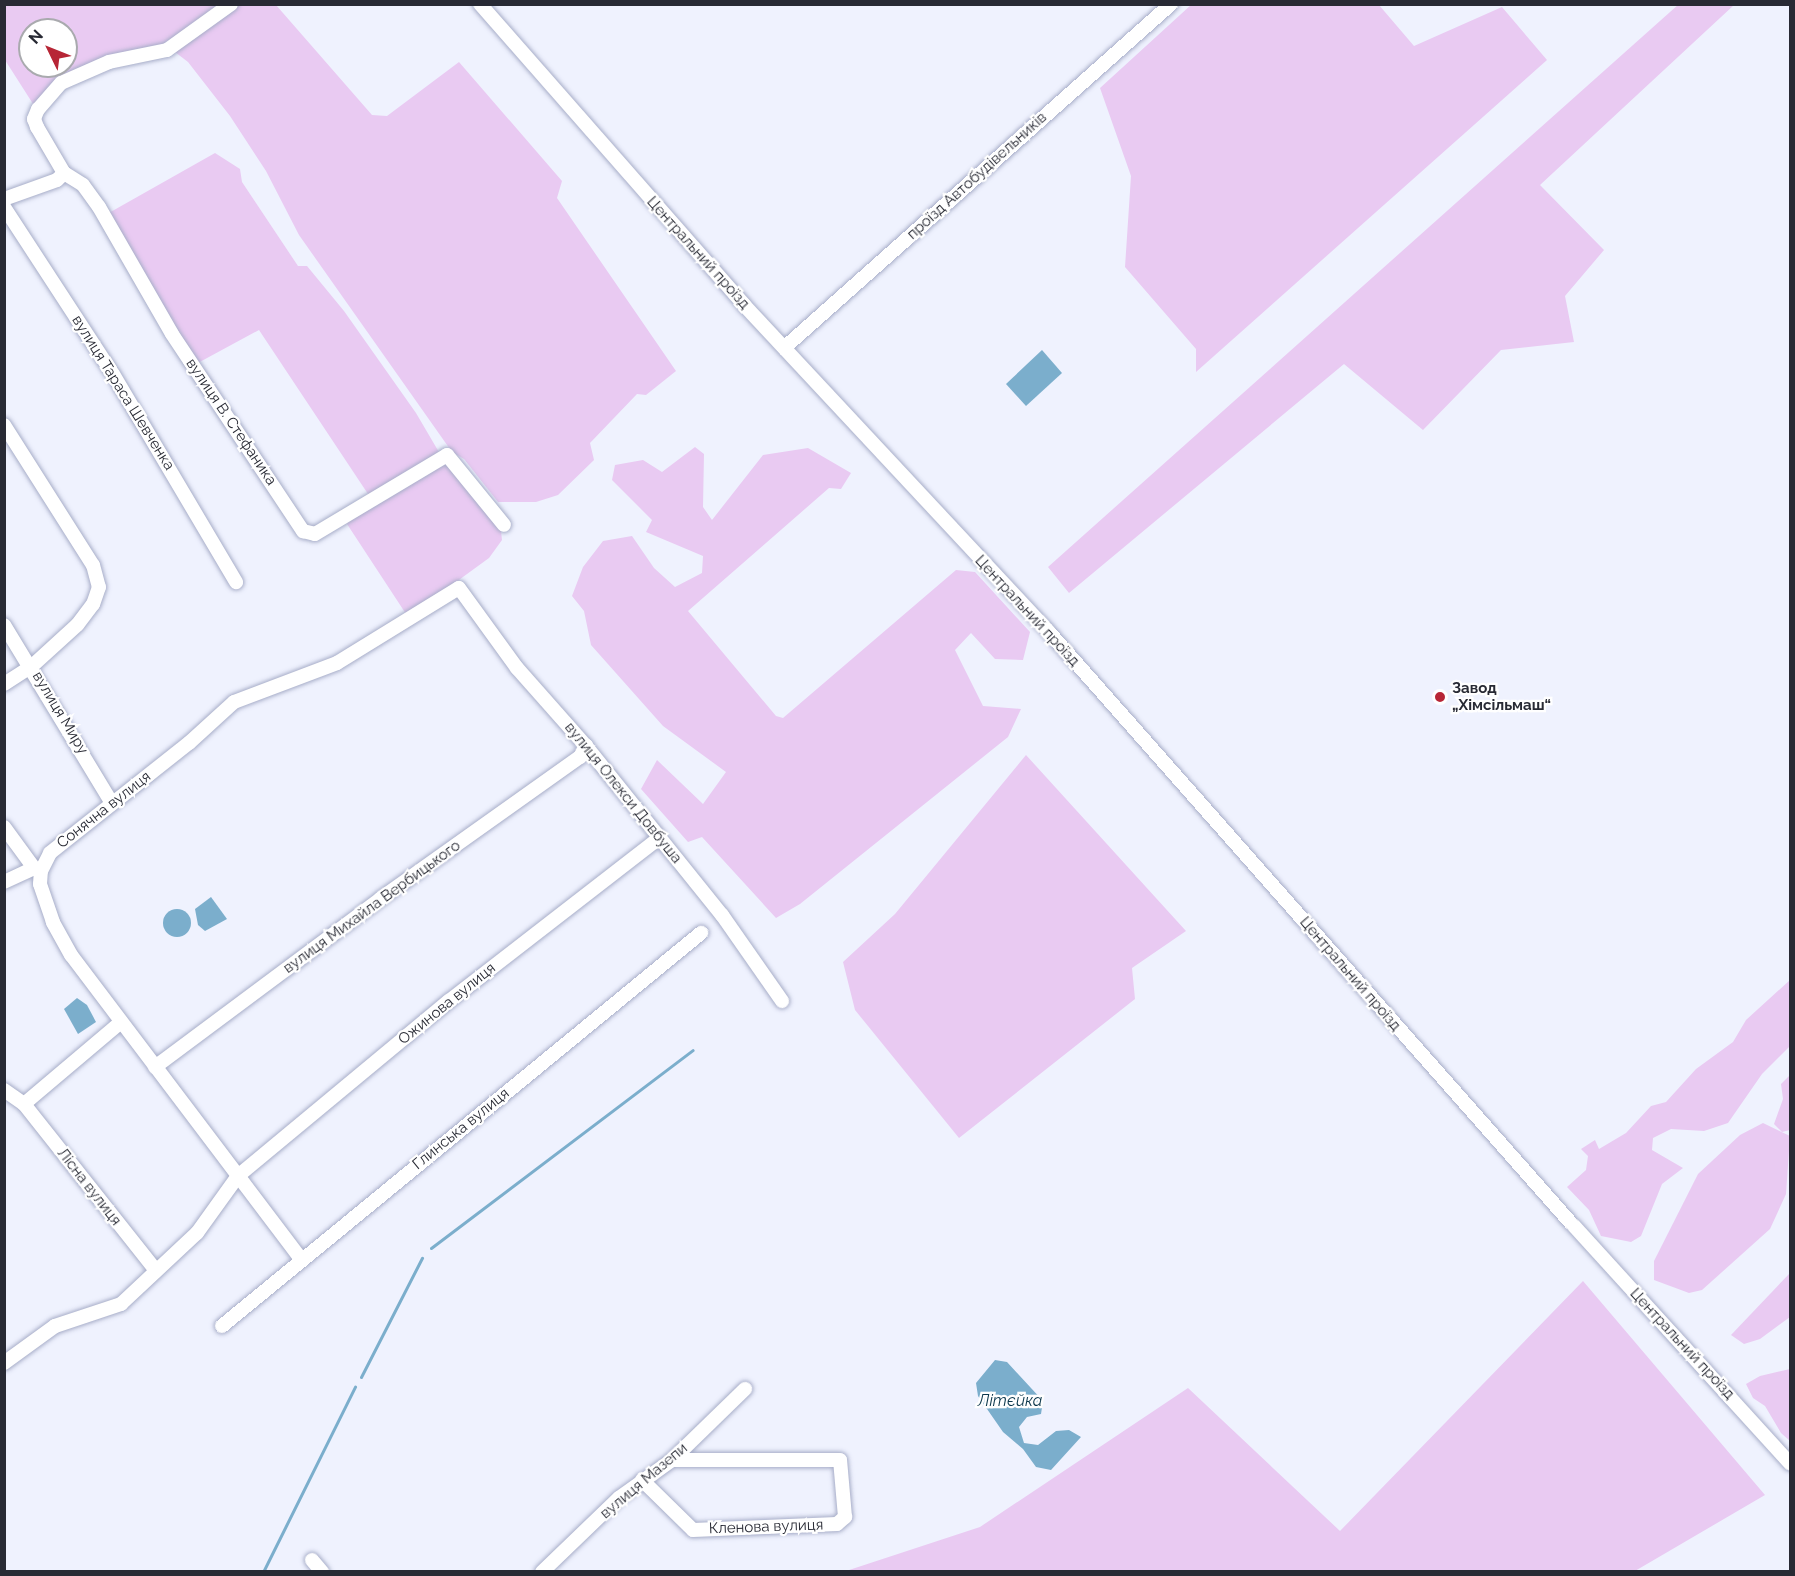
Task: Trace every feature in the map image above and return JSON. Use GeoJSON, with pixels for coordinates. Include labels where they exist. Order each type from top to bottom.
{"type":"FeatureCollection","features":[{"type":"Feature","properties":{"kind":"street"},"geometry":{"type":"LineString","coordinates":[[4,199],[57,180],[64,173],[34,119],[61,83],[109,62],[167,50],[231,4]]}},
{"type":"Feature","properties":{"kind":"street","name":"Центральний проїзд"},"geometry":{"type":"LineString","coordinates":[[480,4],[784,348],[1048,631],[1572,1224],[1791,1463]]}},
{"type":"Feature","properties":{"kind":"street","name":"проїзд Автобудівельників"},"geometry":{"type":"LineString","coordinates":[[784,348],[1171,4]]}},
{"type":"Feature","properties":{"kind":"street","name":"вулиця В. Стефаника"},"geometry":{"type":"LineString","coordinates":[[64,173],[83,185],[99,207],[172,334],[303,531],[315,534],[434,460],[447,455],[504,525]]}},
{"type":"Feature","properties":{"kind":"street","name":"вулиця Тараса Шевченка"},"geometry":{"type":"LineString","coordinates":[[4,207],[113,374],[236,582]]}},
{"type":"Feature","properties":{"kind":"street"},"geometry":{"type":"LineString","coordinates":[[4,425],[93,565],[99,587],[93,604],[77,625],[32,666],[4,684]]}},
{"type":"Feature","properties":{"kind":"street","name":"вулиця Олекси Довбуша"},"geometry":{"type":"LineString","coordinates":[[459,588],[517,669],[586,746],[722,915],[782,1001]]}},
{"type":"Feature","properties":{"kind":"street","name":"Сонячна вулиця"},"geometry":{"type":"LineString","coordinates":[[37,869],[50,854],[234,702],[337,663],[459,588]]}},
{"type":"Feature","properties":{"kind":"street","name":"вулиця Миру"},"geometry":{"type":"LineString","coordinates":[[4,625],[32,666],[112,803]]}},
{"type":"Feature","properties":{"kind":"street","name":"вулиця Михайла Вербицького"},"geometry":{"type":"LineString","coordinates":[[155,1067],[389,892],[580,757],[586,746]]}},
{"type":"Feature","properties":{"kind":"street"},"geometry":{"type":"LineString","coordinates":[[4,827],[37,869],[43,899],[71,955],[301,1259]]}},
{"type":"Feature","properties":{"kind":"street","name":"Ожинова вулиця"},"geometry":{"type":"LineString","coordinates":[[238,1176],[449,1001],[659,838]]}},
{"type":"Feature","properties":{"kind":"street"},"geometry":{"type":"LineString","coordinates":[[4,882],[37,869]]}},
{"type":"Feature","properties":{"kind":"street","name":"Глинська вулиця"},"geometry":{"type":"LineString","coordinates":[[222,1326],[701,933]]}},
{"type":"Feature","properties":{"kind":"street"},"geometry":{"type":"LineString","coordinates":[[24,1104],[121,1022]]}},
{"type":"Feature","properties":{"kind":"street","name":"Лісна вулиця"},"geometry":{"type":"LineString","coordinates":[[4,1090],[24,1104],[155,1269]]}},
{"type":"Feature","properties":{"kind":"street"},"geometry":{"type":"LineString","coordinates":[[4,1362],[56,1326],[121,1304],[155,1269],[197,1233],[238,1176]]}},
{"type":"Feature","properties":{"kind":"street","name":"вулиця Мазепи"},"geometry":{"type":"LineString","coordinates":[[542,1572],[642,1480],[672,1460],[745,1389]]}},
{"type":"Feature","properties":{"kind":"street","name":"Кленова вулиця"},"geometry":{"type":"LineString","coordinates":[[642,1480],[693,1530],[837,1524],[845,1517],[840,1460],[672,1460]]}},
{"type":"Feature","properties":{"kind":"street"},"geometry":{"type":"LineString","coordinates":[[312,1560],[322,1572]]}},
{"type":"Feature","properties":{"kind":"shaded area"},"geometry":{"type":"Polygon","coordinates":[[[1192,4],[1379,5],[1414,46],[1502,7],[1547,60],[1196,372],[1196,349],[1125,267],[1131,176],[1100,88],[1192,4]]]}},
{"type":"Feature","properties":{"kind":"shaded area"},"geometry":{"type":"Polygon","coordinates":[[[1679,4],[1734,5],[1540,185],[1604,250],[1565,296],[1574,342],[1501,350],[1423,430],[1344,364],[1069,593],[1048,567],[1679,4]]]}},
{"type":"Feature","properties":{"kind":"shaded area"},"geometry":{"type":"Polygon","coordinates":[[[5,5],[226,5],[166,47],[113,57],[35,107],[5,60],[5,5]]]}},
{"type":"Feature","properties":{"kind":"shaded area"},"geometry":{"type":"Polygon","coordinates":[[[236,5],[276,5],[372,115],[387,116],[459,62],[562,181],[557,198],[676,371],[646,395],[637,394],[590,443],[594,460],[558,495],[536,502],[498,502],[464,459],[452,452],[299,235],[266,171],[230,116],[188,62],[175,52],[236,5]]]}},
{"type":"Feature","properties":{"kind":"shaded area"},"geometry":{"type":"Polygon","coordinates":[[[215,153],[240,169],[242,182],[298,266],[307,266],[344,311],[416,413],[443,459],[501,531],[502,540],[489,558],[408,617],[347,524],[370,497],[259,330],[196,364],[107,214],[215,153]]]}},
{"type":"Feature","properties":{"kind":"shaded area"},"geometry":{"type":"Polygon","coordinates":[[[695,447],[704,454],[703,507],[712,520],[763,455],[808,448],[851,473],[841,489],[829,488],[688,611],[776,716],[783,718],[956,570],[975,572],[1030,632],[1023,660],[995,659],[971,633],[955,650],[983,706],[1021,709],[1008,737],[800,904],[776,918],[702,837],[688,842],[641,789],[657,760],[703,804],[726,772],[663,726],[591,645],[584,611],[572,596],[583,567],[603,541],[632,536],[654,568],[675,587],[702,573],[703,556],[646,532],[652,520],[612,480],[615,465],[643,460],[662,472],[695,447]]]}},
{"type":"Feature","properties":{"kind":"shaded area"},"geometry":{"type":"Polygon","coordinates":[[[1026,755],[1186,931],[1132,968],[1135,999],[959,1138],[855,1010],[843,962],[895,914],[1026,755]]]}},
{"type":"Feature","properties":{"kind":"shaded area"},"geometry":{"type":"Polygon","coordinates":[[[1790,980],[1790,1046],[1762,1074],[1728,1123],[1704,1131],[1671,1129],[1653,1138],[1652,1150],[1683,1168],[1662,1184],[1641,1236],[1631,1242],[1601,1236],[1589,1210],[1567,1187],[1586,1170],[1588,1156],[1581,1149],[1595,1140],[1599,1149],[1626,1133],[1651,1106],[1666,1102],[1696,1069],[1733,1042],[1746,1020],[1790,980]]]}},
{"type":"Feature","properties":{"kind":"shaded area"},"geometry":{"type":"Polygon","coordinates":[[[1790,1075],[1790,1130],[1782,1132],[1774,1124],[1783,1099],[1781,1084],[1790,1075]]]}},
{"type":"Feature","properties":{"kind":"shaded area"},"geometry":{"type":"Polygon","coordinates":[[[1763,1123],[1790,1136],[1786,1194],[1770,1229],[1702,1290],[1689,1293],[1654,1280],[1654,1261],[1698,1174],[1740,1135],[1763,1123]]]}},
{"type":"Feature","properties":{"kind":"shaded area"},"geometry":{"type":"Polygon","coordinates":[[[1790,1273],[1790,1317],[1760,1339],[1744,1344],[1731,1335],[1790,1273]]]}},
{"type":"Feature","properties":{"kind":"shaded area"},"geometry":{"type":"Polygon","coordinates":[[[1583,1281],[1765,1495],[1635,1571],[846,1571],[980,1527],[1188,1388],[1340,1531],[1583,1281]]]}},
{"type":"Feature","properties":{"kind":"shaded area"},"geometry":{"type":"Polygon","coordinates":[[[1790,1369],[1790,1441],[1781,1433],[1765,1406],[1753,1398],[1746,1384],[1760,1376],[1790,1369]]]}},
{"type":"Feature","properties":{"kind":"water"},"geometry":{"type":"Polygon","coordinates":[[[1042,350],[1062,373],[1026,406],[1006,384],[1042,350]]]}},
{"type":"Feature","properties":{"kind":"water"},"geometry":{"type":"Polygon","coordinates":[[[211,897],[227,919],[205,931],[198,925],[195,909],[211,897]]]}},
{"type":"Feature","properties":{"kind":"water"},"geometry":{"type":"Polygon","coordinates":[[[177,909],[187,913],[191,923],[187,933],[177,937],[167,933],[163,923],[167,913],[177,909]]]}},
{"type":"Feature","properties":{"kind":"water"},"geometry":{"type":"Polygon","coordinates":[[[77,998],[87,1005],[96,1022],[78,1034],[64,1009],[77,998]]]}},
{"type":"Feature","properties":{"kind":"water","name":"Літєйка"},"geometry":{"type":"Polygon","coordinates":[[[995,1360],[1007,1362],[1043,1401],[1041,1414],[1027,1417],[1019,1427],[1024,1443],[1038,1445],[1056,1431],[1069,1430],[1081,1437],[1051,1470],[1036,1467],[1023,1449],[1003,1432],[978,1396],[976,1383],[995,1360]]]}},
{"type":"Feature","properties":{"kind":"waterway"},"geometry":{"type":"LineString","coordinates":[[431,1248],[693,1050]]}},
{"type":"Feature","properties":{"kind":"waterway"},"geometry":{"type":"LineString","coordinates":[[361,1377],[422,1258]]}},
{"type":"Feature","properties":{"kind":"waterway"},"geometry":{"type":"LineString","coordinates":[[263,1572],[355,1387]]}},
{"type":"Feature","properties":{"kind":"place","name":"Завод „Хімсільмаш“"},"geometry":{"type":"Point","coordinates":[1440,697]}}]}
